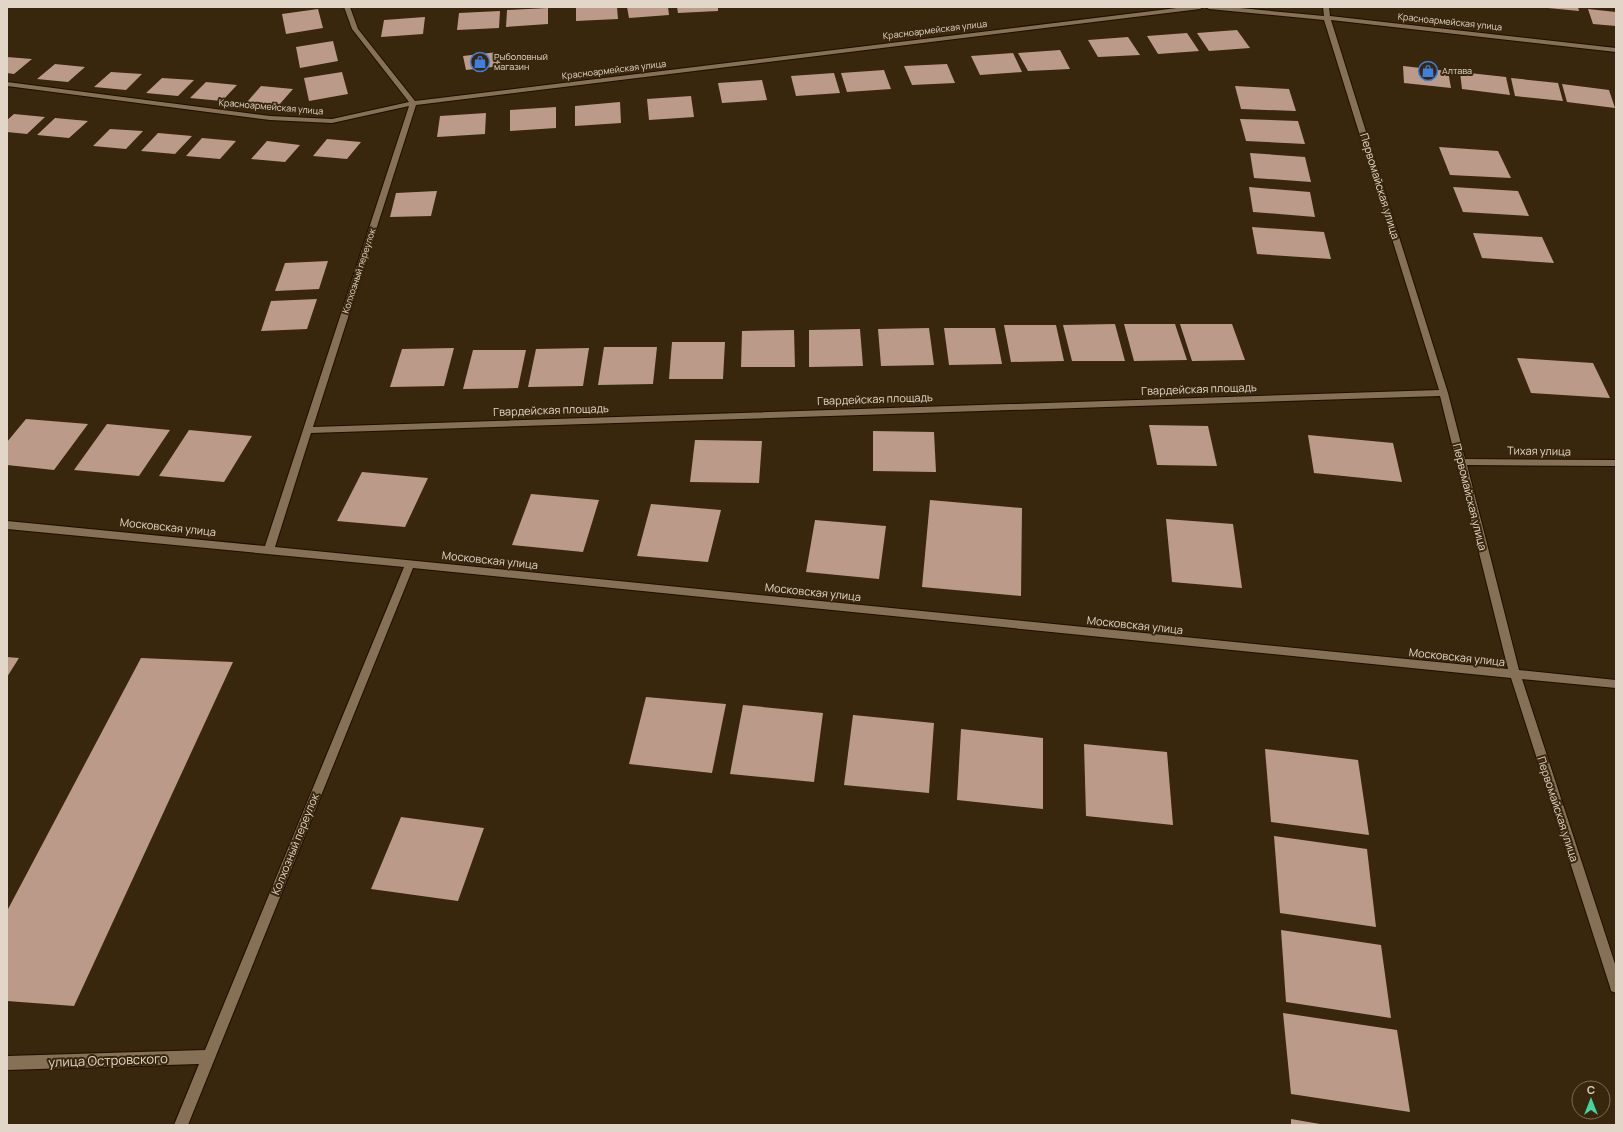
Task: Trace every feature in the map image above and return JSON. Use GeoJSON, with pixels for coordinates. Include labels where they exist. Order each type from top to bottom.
{"type":"FeatureCollection","features":[{"type":"Feature","properties":{"kind":"street"},"geometry":{"type":"LineString","coordinates":[[347,7],[355,29],[413,103]]}},
{"type":"Feature","properties":{"kind":"street","name":"Красноармейская улица"},"geometry":{"type":"LineString","coordinates":[[7,84],[270,118],[332,121],[413,103],[1200,7]]}},
{"type":"Feature","properties":{"kind":"street","name":"Красноармейская улица"},"geometry":{"type":"LineString","coordinates":[[1209,7],[1327,18],[1616,50]]}},
{"type":"Feature","properties":{"kind":"street","name":"Первомайская улица"},"geometry":{"type":"LineString","coordinates":[[1326,7],[1327,18],[1444,393],[1515,675],[1616,987]]}},
{"type":"Feature","properties":{"kind":"street","name":"Колхозный переулок"},"geometry":{"type":"LineString","coordinates":[[269,550],[413,103]]}},
{"type":"Feature","properties":{"kind":"street","name":"Гвардейская площадь"},"geometry":{"type":"LineString","coordinates":[[308,430],[1444,393]]}},
{"type":"Feature","properties":{"kind":"street","name":"Тихая улица"},"geometry":{"type":"LineString","coordinates":[[1462,462],[1616,464]]}},
{"type":"Feature","properties":{"kind":"street","name":"Московская улица"},"geometry":{"type":"LineString","coordinates":[[7,526],[110,534],[1616,684]]}},
{"type":"Feature","properties":{"kind":"street","name":"Колхозный переулок"},"geometry":{"type":"LineString","coordinates":[[181,1125],[410,564]]}},
{"type":"Feature","properties":{"kind":"street","name":"улица Островского"},"geometry":{"type":"LineString","coordinates":[[7,1063],[209,1057]]}},
{"type":"Feature","properties":{"kind":"building"},"geometry":{"type":"Polygon","coordinates":[[[576,7],[617,7],[618,19],[576,21],[576,7]]]}},
{"type":"Feature","properties":{"kind":"building"},"geometry":{"type":"Polygon","coordinates":[[[627,7],[668,7],[669,15],[629,18],[627,7]]]}},
{"type":"Feature","properties":{"kind":"building"},"geometry":{"type":"Polygon","coordinates":[[[677,7],[718,7],[718,11],[678,13],[677,7]]]}},
{"type":"Feature","properties":{"kind":"building"},"geometry":{"type":"Polygon","coordinates":[[[1578,7],[1579,11],[1548,8],[1578,7]]]}},
{"type":"Feature","properties":{"kind":"building"},"geometry":{"type":"Polygon","coordinates":[[[548,8],[548,24],[506,27],[507,10],[548,8]]]}},
{"type":"Feature","properties":{"kind":"building"},"geometry":{"type":"Polygon","coordinates":[[[318,9],[323,28],[286,34],[282,14],[318,9]]]}},
{"type":"Feature","properties":{"kind":"building"},"geometry":{"type":"Polygon","coordinates":[[[1588,9],[1616,12],[1616,26],[1593,24],[1588,9]]]}},
{"type":"Feature","properties":{"kind":"building"},"geometry":{"type":"Polygon","coordinates":[[[500,11],[499,28],[457,30],[459,13],[500,11]]]}},
{"type":"Feature","properties":{"kind":"building"},"geometry":{"type":"Polygon","coordinates":[[[425,17],[423,34],[381,37],[384,20],[425,17]]]}},
{"type":"Feature","properties":{"kind":"building"},"geometry":{"type":"Polygon","coordinates":[[[1237,30],[1250,48],[1209,51],[1197,33],[1237,30]]]}},
{"type":"Feature","properties":{"kind":"building"},"geometry":{"type":"Polygon","coordinates":[[[1187,33],[1199,51],[1158,54],[1147,36],[1187,33]]]}},
{"type":"Feature","properties":{"kind":"building"},"geometry":{"type":"Polygon","coordinates":[[[1128,37],[1140,55],[1098,57],[1088,40],[1128,37]]]}},
{"type":"Feature","properties":{"kind":"building"},"geometry":{"type":"Polygon","coordinates":[[[333,41],[338,61],[300,68],[296,47],[333,41]]]}},
{"type":"Feature","properties":{"kind":"building"},"geometry":{"type":"Polygon","coordinates":[[[1060,50],[1070,69],[1028,71],[1018,53],[1060,50]]]}},
{"type":"Feature","properties":{"kind":"building"},"geometry":{"type":"Polygon","coordinates":[[[498,52],[501,66],[466,70],[463,56],[498,52]]]}},
{"type":"Feature","properties":{"kind":"building"},"geometry":{"type":"Polygon","coordinates":[[[1013,53],[1022,72],[980,75],[971,56],[1013,53]]]}},
{"type":"Feature","properties":{"kind":"building"},"geometry":{"type":"Polygon","coordinates":[[[7,57],[32,59],[14,74],[7,73],[7,57]]]}},
{"type":"Feature","properties":{"kind":"building"},"geometry":{"type":"Polygon","coordinates":[[[55,64],[85,67],[68,82],[37,79],[55,64]]]}},
{"type":"Feature","properties":{"kind":"building"},"geometry":{"type":"Polygon","coordinates":[[[947,64],[955,83],[912,85],[904,66],[947,64]]]}},
{"type":"Feature","properties":{"kind":"building"},"geometry":{"type":"Polygon","coordinates":[[[1403,66],[1448,71],[1451,88],[1404,83],[1403,66]]]}},
{"type":"Feature","properties":{"kind":"building"},"geometry":{"type":"Polygon","coordinates":[[[884,70],[891,89],[847,92],[841,73],[884,70]]]}},
{"type":"Feature","properties":{"kind":"building"},"geometry":{"type":"Polygon","coordinates":[[[111,72],[142,74],[126,90],[94,87],[111,72]]]}},
{"type":"Feature","properties":{"kind":"building"},"geometry":{"type":"Polygon","coordinates":[[[342,72],[348,94],[309,101],[304,78],[342,72]]]}},
{"type":"Feature","properties":{"kind":"building"},"geometry":{"type":"Polygon","coordinates":[[[1460,72],[1506,77],[1510,95],[1462,89],[1460,72]]]}},
{"type":"Feature","properties":{"kind":"building"},"geometry":{"type":"Polygon","coordinates":[[[834,73],[840,93],[796,96],[791,76],[834,73]]]}},
{"type":"Feature","properties":{"kind":"building"},"geometry":{"type":"Polygon","coordinates":[[[162,78],[194,80],[178,96],[146,93],[162,78]]]}},
{"type":"Feature","properties":{"kind":"building"},"geometry":{"type":"Polygon","coordinates":[[[1511,78],[1558,83],[1563,101],[1515,96],[1511,78]]]}},
{"type":"Feature","properties":{"kind":"building"},"geometry":{"type":"Polygon","coordinates":[[[762,80],[767,100],[722,103],[718,83],[762,80]]]}},
{"type":"Feature","properties":{"kind":"building"},"geometry":{"type":"Polygon","coordinates":[[[206,82],[237,85],[222,101],[190,98],[206,82]]]}},
{"type":"Feature","properties":{"kind":"building"},"geometry":{"type":"Polygon","coordinates":[[[1562,84],[1609,90],[1615,108],[1567,102],[1562,84]]]}},
{"type":"Feature","properties":{"kind":"building"},"geometry":{"type":"Polygon","coordinates":[[[261,86],[293,89],[279,105],[247,102],[261,86]]]}},
{"type":"Feature","properties":{"kind":"building"},"geometry":{"type":"Polygon","coordinates":[[[1235,86],[1289,89],[1296,111],[1241,109],[1235,86]]]}},
{"type":"Feature","properties":{"kind":"building"},"geometry":{"type":"Polygon","coordinates":[[[691,96],[694,117],[649,120],[647,99],[691,96]]]}},
{"type":"Feature","properties":{"kind":"building"},"geometry":{"type":"Polygon","coordinates":[[[620,102],[621,123],[575,126],[575,106],[620,102]]]}},
{"type":"Feature","properties":{"kind":"building"},"geometry":{"type":"Polygon","coordinates":[[[556,107],[556,128],[510,131],[510,110],[556,107]]]}},
{"type":"Feature","properties":{"kind":"building"},"geometry":{"type":"Polygon","coordinates":[[[486,113],[485,134],[437,137],[440,116],[486,113]]]}},
{"type":"Feature","properties":{"kind":"building"},"geometry":{"type":"Polygon","coordinates":[[[14,114],[45,117],[27,134],[7,132],[7,120],[14,114]]]}},
{"type":"Feature","properties":{"kind":"building"},"geometry":{"type":"Polygon","coordinates":[[[55,118],[88,121],[69,138],[37,135],[55,118]]]}},
{"type":"Feature","properties":{"kind":"building"},"geometry":{"type":"Polygon","coordinates":[[[1240,119],[1298,121],[1305,144],[1246,141],[1240,119]]]}},
{"type":"Feature","properties":{"kind":"building"},"geometry":{"type":"Polygon","coordinates":[[[110,129],[143,131],[126,149],[93,146],[110,129]]]}},
{"type":"Feature","properties":{"kind":"building"},"geometry":{"type":"Polygon","coordinates":[[[158,133],[192,136],[175,154],[141,151],[158,133]]]}},
{"type":"Feature","properties":{"kind":"building"},"geometry":{"type":"Polygon","coordinates":[[[202,138],[236,141],[220,159],[186,156],[202,138]]]}},
{"type":"Feature","properties":{"kind":"building"},"geometry":{"type":"Polygon","coordinates":[[[327,139],[361,142],[347,159],[313,156],[327,139]]]}},
{"type":"Feature","properties":{"kind":"building"},"geometry":{"type":"Polygon","coordinates":[[[267,141],[300,145],[285,162],[251,159],[267,141]]]}},
{"type":"Feature","properties":{"kind":"building"},"geometry":{"type":"Polygon","coordinates":[[[1439,147],[1498,151],[1511,178],[1450,175],[1439,147]]]}},
{"type":"Feature","properties":{"kind":"building"},"geometry":{"type":"Polygon","coordinates":[[[1250,153],[1305,157],[1311,182],[1254,178],[1250,153]]]}},
{"type":"Feature","properties":{"kind":"building"},"geometry":{"type":"Polygon","coordinates":[[[1249,187],[1310,192],[1315,217],[1253,212],[1249,187]]]}},
{"type":"Feature","properties":{"kind":"building"},"geometry":{"type":"Polygon","coordinates":[[[1453,187],[1518,191],[1529,216],[1463,212],[1453,187]]]}},
{"type":"Feature","properties":{"kind":"building"},"geometry":{"type":"Polygon","coordinates":[[[437,191],[431,216],[390,217],[396,193],[437,191]]]}},
{"type":"Feature","properties":{"kind":"building"},"geometry":{"type":"Polygon","coordinates":[[[1252,227],[1324,232],[1331,259],[1257,254],[1252,227]]]}},
{"type":"Feature","properties":{"kind":"building"},"geometry":{"type":"Polygon","coordinates":[[[1473,233],[1542,237],[1554,263],[1482,258],[1473,233]]]}},
{"type":"Feature","properties":{"kind":"building"},"geometry":{"type":"Polygon","coordinates":[[[328,261],[319,289],[275,291],[285,263],[328,261]]]}},
{"type":"Feature","properties":{"kind":"building"},"geometry":{"type":"Polygon","coordinates":[[[317,299],[307,329],[261,331],[271,301],[317,299]]]}},
{"type":"Feature","properties":{"kind":"building"},"geometry":{"type":"Polygon","coordinates":[[[1115,324],[1125,361],[1072,361],[1063,325],[1115,324]]]}},
{"type":"Feature","properties":{"kind":"building"},"geometry":{"type":"Polygon","coordinates":[[[1124,324],[1175,324],[1187,360],[1134,361],[1124,324]]]}},
{"type":"Feature","properties":{"kind":"building"},"geometry":{"type":"Polygon","coordinates":[[[1180,324],[1232,324],[1245,360],[1192,361],[1180,324]]]}},
{"type":"Feature","properties":{"kind":"building"},"geometry":{"type":"Polygon","coordinates":[[[1004,325],[1056,325],[1064,361],[1011,362],[1004,325]]]}},
{"type":"Feature","properties":{"kind":"building"},"geometry":{"type":"Polygon","coordinates":[[[929,328],[934,365],[881,366],[878,329],[929,328]]]}},
{"type":"Feature","properties":{"kind":"building"},"geometry":{"type":"Polygon","coordinates":[[[944,328],[995,328],[1002,364],[949,365],[944,328]]]}},
{"type":"Feature","properties":{"kind":"building"},"geometry":{"type":"Polygon","coordinates":[[[860,329],[863,366],[809,367],[809,330],[860,329]]]}},
{"type":"Feature","properties":{"kind":"building"},"geometry":{"type":"Polygon","coordinates":[[[794,330],[795,367],[741,367],[742,331],[794,330]]]}},
{"type":"Feature","properties":{"kind":"building"},"geometry":{"type":"Polygon","coordinates":[[[672,342],[725,342],[723,379],[669,379],[672,342]]]}},
{"type":"Feature","properties":{"kind":"building"},"geometry":{"type":"Polygon","coordinates":[[[604,347],[657,347],[653,384],[598,385],[604,347]]]}},
{"type":"Feature","properties":{"kind":"building"},"geometry":{"type":"Polygon","coordinates":[[[454,348],[444,386],[390,387],[402,349],[454,348]]]}},
{"type":"Feature","properties":{"kind":"building"},"geometry":{"type":"Polygon","coordinates":[[[589,348],[583,386],[528,387],[536,349],[589,348]]]}},
{"type":"Feature","properties":{"kind":"building"},"geometry":{"type":"Polygon","coordinates":[[[473,350],[526,350],[518,388],[463,389],[473,350]]]}},
{"type":"Feature","properties":{"kind":"building"},"geometry":{"type":"Polygon","coordinates":[[[1517,358],[1593,363],[1610,398],[1531,393],[1517,358]]]}},
{"type":"Feature","properties":{"kind":"building"},"geometry":{"type":"Polygon","coordinates":[[[26,419],[88,424],[54,470],[7,465],[7,442],[26,419]]]}},
{"type":"Feature","properties":{"kind":"building"},"geometry":{"type":"Polygon","coordinates":[[[107,424],[170,430],[139,476],[74,470],[107,424]]]}},
{"type":"Feature","properties":{"kind":"building"},"geometry":{"type":"Polygon","coordinates":[[[1149,425],[1208,426],[1217,466],[1157,465],[1149,425]]]}},
{"type":"Feature","properties":{"kind":"building"},"geometry":{"type":"Polygon","coordinates":[[[189,430],[252,436],[224,482],[159,476],[189,430]]]}},
{"type":"Feature","properties":{"kind":"building"},"geometry":{"type":"Polygon","coordinates":[[[873,431],[934,432],[936,472],[873,471],[873,431]]]}},
{"type":"Feature","properties":{"kind":"building"},"geometry":{"type":"Polygon","coordinates":[[[1308,435],[1393,443],[1402,482],[1314,473],[1308,435]]]}},
{"type":"Feature","properties":{"kind":"building"},"geometry":{"type":"Polygon","coordinates":[[[695,440],[762,441],[759,483],[690,482],[695,440]]]}},
{"type":"Feature","properties":{"kind":"building"},"geometry":{"type":"Polygon","coordinates":[[[362,472],[428,478],[405,527],[337,521],[362,472]]]}},
{"type":"Feature","properties":{"kind":"building"},"geometry":{"type":"Polygon","coordinates":[[[531,494],[599,500],[583,552],[512,545],[531,494]]]}},
{"type":"Feature","properties":{"kind":"building"},"geometry":{"type":"Polygon","coordinates":[[[930,500],[1022,508],[1021,596],[922,587],[930,500]]]}},
{"type":"Feature","properties":{"kind":"building"},"geometry":{"type":"Polygon","coordinates":[[[651,504],[721,510],[708,562],[637,556],[651,504]]]}},
{"type":"Feature","properties":{"kind":"building"},"geometry":{"type":"Polygon","coordinates":[[[1166,519],[1233,524],[1242,588],[1172,582],[1166,519]]]}},
{"type":"Feature","properties":{"kind":"building"},"geometry":{"type":"Polygon","coordinates":[[[815,520],[886,526],[879,579],[806,572],[815,520]]]}},
{"type":"Feature","properties":{"kind":"building"},"geometry":{"type":"Polygon","coordinates":[[[7,657],[19,658],[7,677],[7,657]]]}},
{"type":"Feature","properties":{"kind":"building"},"geometry":{"type":"Polygon","coordinates":[[[141,658],[233,662],[74,1006],[7,1001],[7,911],[141,658]]]}},
{"type":"Feature","properties":{"kind":"building"},"geometry":{"type":"Polygon","coordinates":[[[646,697],[726,704],[712,773],[629,764],[646,697]]]}},
{"type":"Feature","properties":{"kind":"building"},"geometry":{"type":"Polygon","coordinates":[[[743,705],[823,713],[814,782],[730,774],[743,705]]]}},
{"type":"Feature","properties":{"kind":"building"},"geometry":{"type":"Polygon","coordinates":[[[853,715],[934,723],[929,793],[844,785],[853,715]]]}},
{"type":"Feature","properties":{"kind":"building"},"geometry":{"type":"Polygon","coordinates":[[[961,729],[1043,738],[1043,809],[957,800],[961,729]]]}},
{"type":"Feature","properties":{"kind":"building"},"geometry":{"type":"Polygon","coordinates":[[[1084,744],[1167,752],[1173,825],[1086,816],[1084,744]]]}},
{"type":"Feature","properties":{"kind":"building"},"geometry":{"type":"Polygon","coordinates":[[[1265,749],[1358,760],[1369,835],[1271,822],[1265,749]]]}},
{"type":"Feature","properties":{"kind":"building"},"geometry":{"type":"Polygon","coordinates":[[[401,817],[484,828],[458,901],[371,889],[401,817]]]}},
{"type":"Feature","properties":{"kind":"building"},"geometry":{"type":"Polygon","coordinates":[[[1274,836],[1367,849],[1376,927],[1280,913],[1274,836]]]}},
{"type":"Feature","properties":{"kind":"building"},"geometry":{"type":"Polygon","coordinates":[[[1281,930],[1381,945],[1391,1018],[1286,1002],[1281,930]]]}},
{"type":"Feature","properties":{"kind":"building"},"geometry":{"type":"Polygon","coordinates":[[[1283,1013],[1397,1030],[1410,1112],[1291,1094],[1283,1013]]]}},
{"type":"Feature","properties":{"kind":"building"},"geometry":{"type":"Polygon","coordinates":[[[1291,1119],[1320,1124],[1320,1125],[1291,1125],[1291,1119]]]}},
{"type":"Feature","properties":{"kind":"place","name":"Рыболовный магазин"},"geometry":{"type":"Point","coordinates":[480,62]}},
{"type":"Feature","properties":{"kind":"place","name":"Алтава"},"geometry":{"type":"Point","coordinates":[1428,71]}}]}
